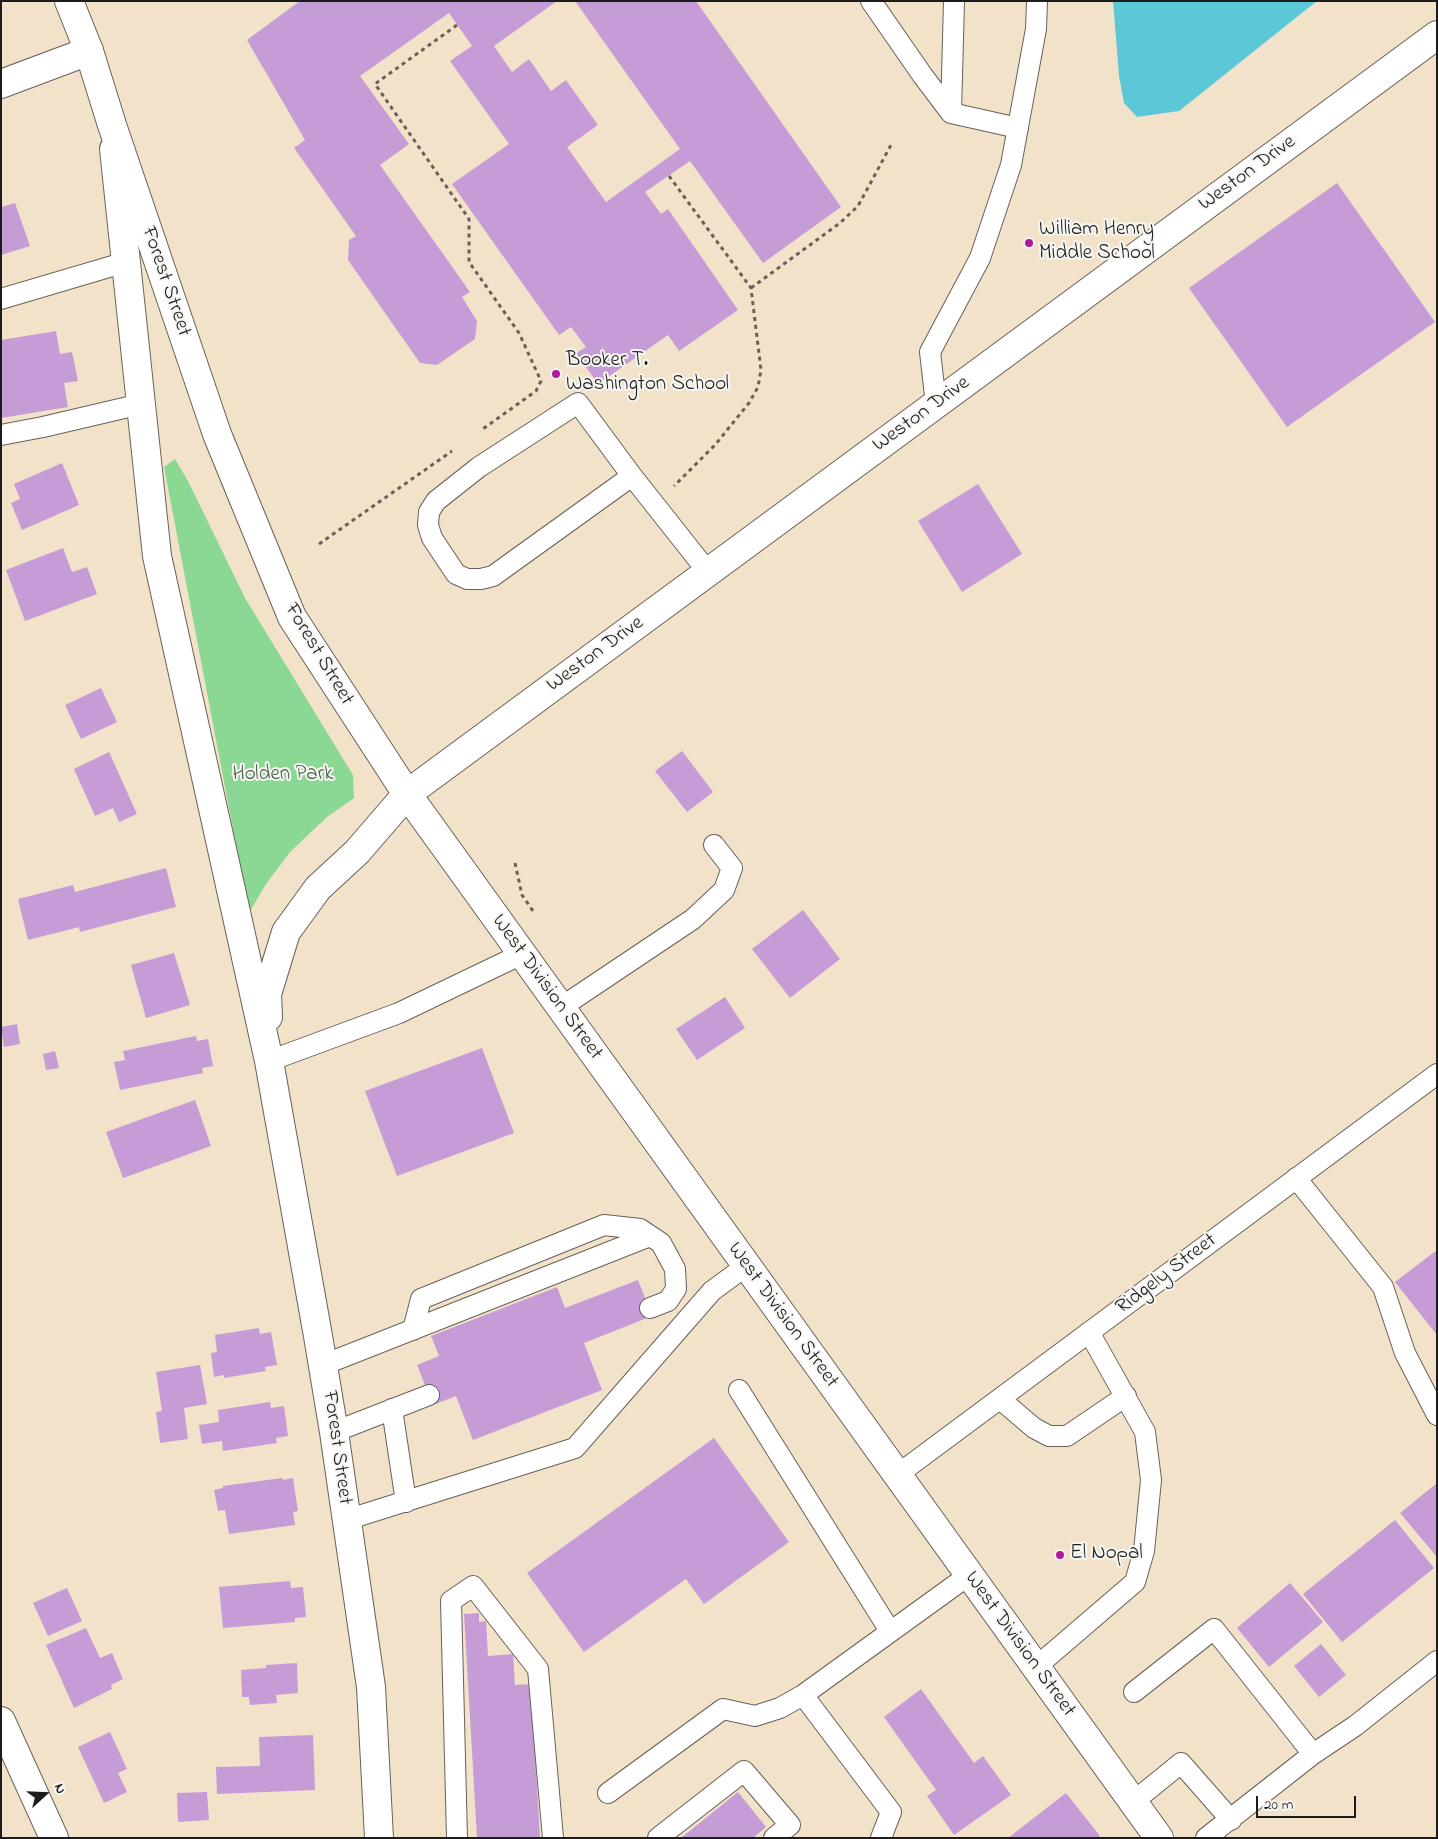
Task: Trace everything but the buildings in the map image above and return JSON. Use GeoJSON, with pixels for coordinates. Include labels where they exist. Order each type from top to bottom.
{"type":"FeatureCollection","features":[{"type":"Feature","properties":{"kind":"main road","name":"Forest Street"},"geometry":{"type":"LineString","coordinates":[[69,1],[88,52],[216,434],[292,617],[407,794],[357,852],[318,888],[286,932],[267,994],[270,1061]]}},
{"type":"Feature","properties":{"kind":"main road","name":"Weston Drive"},"geometry":{"type":"LineString","coordinates":[[407,794],[1437,35]]}},
{"type":"Feature","properties":{"kind":"main road"},"geometry":{"type":"LineString","coordinates":[[1,84],[88,52]]}},
{"type":"Feature","properties":{"kind":"main road","name":"Forest Street"},"geometry":{"type":"LineString","coordinates":[[112,125],[157,556],[270,1061],[323,1366],[371,1687],[379,1838]]}},
{"type":"Feature","properties":{"kind":"main road","name":"West Division Street"},"geometry":{"type":"LineString","coordinates":[[407,794],[1159,1838]]}},
{"type":"Feature","properties":{"kind":"main road"},"geometry":{"type":"LineString","coordinates":[[1,1721],[54,1838]]}},
{"type":"Feature","properties":{"kind":"lane"},"geometry":{"type":"LineString","coordinates":[[870,1],[951,112],[1018,128]]}},
{"type":"Feature","properties":{"kind":"lane"},"geometry":{"type":"LineString","coordinates":[[951,112],[954,1]]}},
{"type":"Feature","properties":{"kind":"lane"},"geometry":{"type":"LineString","coordinates":[[936,404],[930,352],[980,258],[1011,166],[1036,29],[1036,1]]}},
{"type":"Feature","properties":{"kind":"lane"},"geometry":{"type":"LineString","coordinates":[[1,299],[126,262]]}},
{"type":"Feature","properties":{"kind":"lane"},"geometry":{"type":"LineString","coordinates":[[632,476],[493,576],[482,580],[467,579],[456,574],[432,538],[428,525],[429,512],[436,501],[479,467],[578,403],[632,476],[708,572]]}},
{"type":"Feature","properties":{"kind":"lane"},"geometry":{"type":"LineString","coordinates":[[1,435],[141,404]]}},
{"type":"Feature","properties":{"kind":"lane"},"geometry":{"type":"LineString","coordinates":[[560,1008],[693,919],[724,890],[732,868],[714,845]]}},
{"type":"Feature","properties":{"kind":"lane"},"geometry":{"type":"LineString","coordinates":[[270,1061],[399,1013],[522,954]]}},
{"type":"Feature","properties":{"kind":"lane","name":"Ridgely Street"},"geometry":{"type":"LineString","coordinates":[[897,1475],[1437,1074]]}},
{"type":"Feature","properties":{"kind":"lane"},"geometry":{"type":"LineString","coordinates":[[1296,1178],[1383,1287],[1405,1353],[1437,1415]]}},
{"type":"Feature","properties":{"kind":"lane"},"geometry":{"type":"LineString","coordinates":[[413,1330],[421,1299],[604,1224],[640,1229],[661,1244],[675,1269],[676,1289],[668,1301],[650,1308]]}},
{"type":"Feature","properties":{"kind":"lane"},"geometry":{"type":"LineString","coordinates":[[323,1366],[650,1236]]}},
{"type":"Feature","properties":{"kind":"lane"},"geometry":{"type":"LineString","coordinates":[[346,1520],[575,1448],[712,1291],[746,1266]]}},
{"type":"Feature","properties":{"kind":"lane"},"geometry":{"type":"LineString","coordinates":[[1036,1667],[1135,1582],[1144,1552],[1151,1480],[1144,1432],[1126,1396],[1089,1332]]}},
{"type":"Feature","properties":{"kind":"lane"},"geometry":{"type":"LineString","coordinates":[[739,1390],[890,1631]]}},
{"type":"Feature","properties":{"kind":"lane"},"geometry":{"type":"LineString","coordinates":[[334,1432],[429,1395]]}},
{"type":"Feature","properties":{"kind":"lane"},"geometry":{"type":"LineString","coordinates":[[1000,1399],[1034,1428],[1049,1436],[1067,1436],[1126,1396]]}},
{"type":"Feature","properties":{"kind":"lane"},"geometry":{"type":"LineString","coordinates":[[392,1409],[406,1502]]}},
{"type":"Feature","properties":{"kind":"lane"},"geometry":{"type":"LineString","coordinates":[[608,1794],[723,1709],[755,1716],[780,1708],[803,1695],[969,1575]]}},
{"type":"Feature","properties":{"kind":"lane"},"geometry":{"type":"LineString","coordinates":[[457,1838],[451,1601],[474,1586],[538,1669],[553,1838]]}},
{"type":"Feature","properties":{"kind":"lane"},"geometry":{"type":"LineString","coordinates":[[1134,1692],[1214,1629],[1313,1754]]}},
{"type":"Feature","properties":{"kind":"lane"},"geometry":{"type":"LineString","coordinates":[[1206,1838],[1313,1754],[1354,1726],[1437,1661]]}},
{"type":"Feature","properties":{"kind":"lane"},"geometry":{"type":"LineString","coordinates":[[803,1695],[891,1812],[881,1838]]}},
{"type":"Feature","properties":{"kind":"lane"},"geometry":{"type":"LineString","coordinates":[[1133,1802],[1181,1763],[1231,1820]]}},
{"type":"Feature","properties":{"kind":"lane"},"geometry":{"type":"LineString","coordinates":[[658,1838],[744,1771],[790,1825],[774,1838]]}},
{"type":"Feature","properties":{"kind":"path"},"geometry":{"type":"LineString","coordinates":[[457,25],[375,84],[469,219],[469,262],[520,333],[540,381],[536,391],[472,436]]}},
{"type":"Feature","properties":{"kind":"path"},"geometry":{"type":"LineString","coordinates":[[751,288],[840,224],[858,206],[891,145]]}},
{"type":"Feature","properties":{"kind":"path"},"geometry":{"type":"LineString","coordinates":[[669,490],[715,445],[749,403],[758,387],[761,370],[751,288],[670,176]]}},
{"type":"Feature","properties":{"kind":"path"},"geometry":{"type":"LineString","coordinates":[[320,544],[456,448]]}},
{"type":"Feature","properties":{"kind":"green space","name":"Holden Park"},"geometry":{"type":"Polygon","coordinates":[[[175,459],[188,481],[245,598],[353,775],[354,798],[327,817],[291,851],[266,884],[249,913],[164,467],[175,459]]]}},
{"type":"Feature","properties":{"kind":"water"},"geometry":{"type":"Polygon","coordinates":[[[1113,1],[1317,1],[1179,111],[1137,117],[1124,103],[1119,76],[1113,1]]]}},
{"type":"Feature","properties":{"kind":"place","name":"William Henry Middle School"},"geometry":{"type":"Point","coordinates":[1029,243]}},
{"type":"Feature","properties":{"kind":"place","name":"Booker T. Washington School"},"geometry":{"type":"Point","coordinates":[556,374]}},
{"type":"Feature","properties":{"kind":"place","name":"El Nopal"},"geometry":{"type":"Point","coordinates":[1060,1555]}}]}
